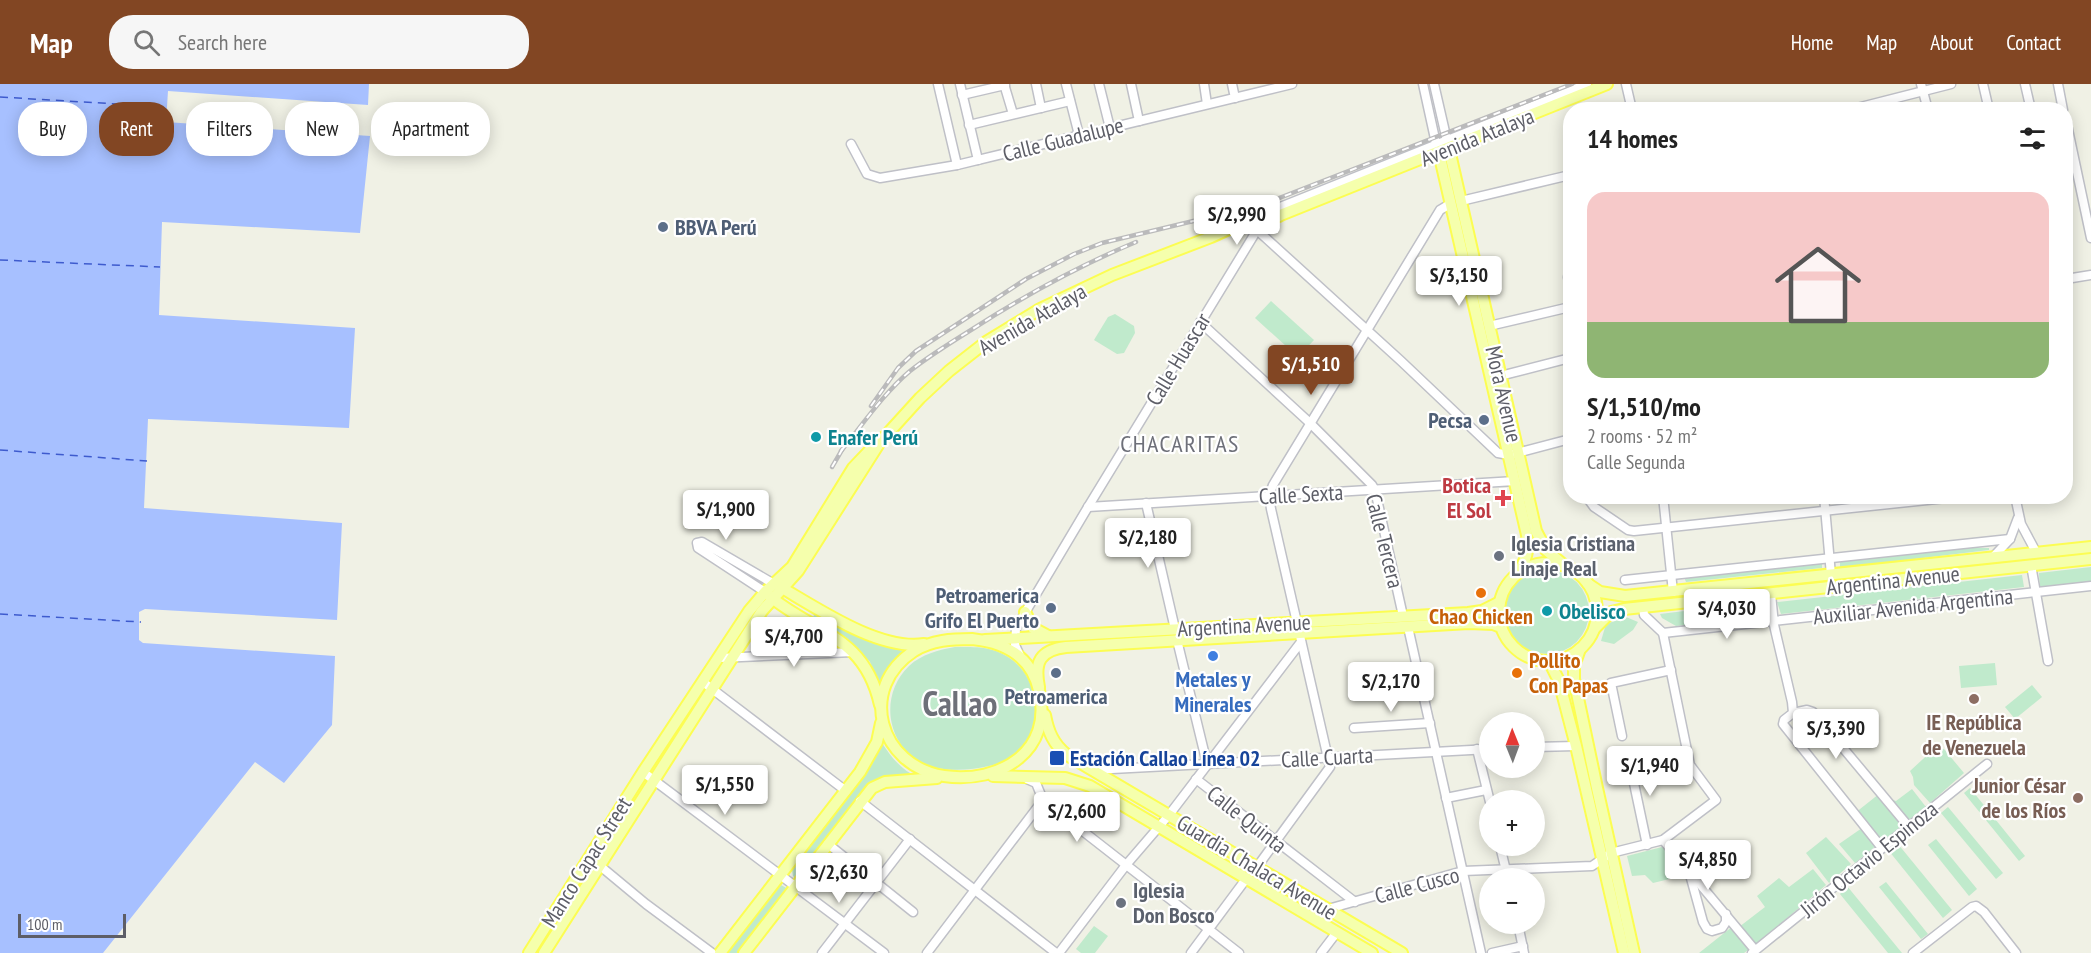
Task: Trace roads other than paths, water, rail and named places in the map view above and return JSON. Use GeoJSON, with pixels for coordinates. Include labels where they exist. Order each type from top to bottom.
{"type":"FeatureCollection","features":[{"type":"Feature","properties":{"kind":"main road","name":"Avenida Atalaya"},"geometry":{"type":"LineString","coordinates":[[769,595],[798,571],[882,439],[949,371],[986,342],[1022,320],[1058,299],[1112,275],[1211,237],[1227,234],[1279,216],[1443,146],[1607,84]]}},
{"type":"Feature","properties":{"kind":"main road","name":"Mora Avenue"},"geometry":{"type":"LineString","coordinates":[[1443,146],[1513,454],[1539,539],[1546,550],[1565,566]]}},
{"type":"Feature","properties":{"kind":"main road","name":"Mora Avenue"},"geometry":{"type":"LineString","coordinates":[[1456,207],[1489,326],[1500,376],[1513,454],[1515,482],[1528,548],[1518,573]]}},
{"type":"Feature","properties":{"kind":"main road","name":"Argentina Avenue"},"geometry":{"type":"LineString","coordinates":[[1588,584],[1600,592],[1625,596],[2091,547]]}},
{"type":"Feature","properties":{"kind":"main road","name":"Argentina Avenue"},"geometry":{"type":"LineString","coordinates":[[1595,627],[1611,612],[1643,607],[2091,559]]}},
{"type":"Feature","properties":{"kind":"main road"},"geometry":{"type":"LineString","coordinates":[[1541,564],[1565,566],[1574,570],[1588,584],[1597,605],[1595,627],[1586,643],[1565,658],[1549,661],[1536,660],[1515,648],[1501,627],[1499,615],[1503,591],[1518,573],[1541,564]]}},
{"type":"Feature","properties":{"kind":"main road"},"geometry":{"type":"LineString","coordinates":[[744,953],[872,788],[885,782],[974,776],[998,771],[1022,757],[1037,735],[1041,725],[1043,706],[1039,687],[1031,669],[1020,656],[1002,645],[986,640],[959,639],[904,645],[879,639],[778,586]]}},
{"type":"Feature","properties":{"kind":"main road"},"geometry":{"type":"LineString","coordinates":[[769,595],[838,638],[853,652],[865,668],[875,688],[891,745],[904,759],[920,770],[958,777]]}},
{"type":"Feature","properties":{"kind":"main road","name":"Manco Capac Street"},"geometry":{"type":"LineString","coordinates":[[544,953],[653,779],[714,690],[769,595]]}},
{"type":"Feature","properties":{"kind":"main road","name":"Manco Capac Street"},"geometry":{"type":"LineString","coordinates":[[533,952],[643,772],[749,611],[769,595]]}},
{"type":"Feature","properties":{"kind":"main road","name":"Argentina Avenue"},"geometry":{"type":"LineString","coordinates":[[986,640],[1048,636],[1299,633],[1468,613],[1491,608],[1500,602]]}},
{"type":"Feature","properties":{"kind":"main road"},"geometry":{"type":"LineString","coordinates":[[1025,612],[1033,628],[1048,636]]}},
{"type":"Feature","properties":{"kind":"main road","name":"Argentina Avenue"},"geometry":{"type":"LineString","coordinates":[[1406,622],[1483,623],[1501,627]]}},
{"type":"Feature","properties":{"kind":"main road","name":"Argentina Avenue"},"geometry":{"type":"LineString","coordinates":[[1039,687],[1036,671],[1040,660],[1051,650],[1176,635]]}},
{"type":"Feature","properties":{"kind":"main road"},"geometry":{"type":"LineString","coordinates":[[720,953],[846,791],[877,742],[885,689],[894,671],[915,651],[934,643]]}},
{"type":"Feature","properties":{"kind":"main road"},"geometry":{"type":"LineString","coordinates":[[1580,649],[1574,666],[1574,679],[1624,953]]}},
{"type":"Feature","properties":{"kind":"main road"},"geometry":{"type":"LineString","coordinates":[[1549,661],[1559,681],[1634,953]]}},
{"type":"Feature","properties":{"kind":"main road","name":"Guardia Chalaca Avenue"},"geometry":{"type":"LineString","coordinates":[[1043,706],[1049,733],[1059,749],[1402,953]]}},
{"type":"Feature","properties":{"kind":"main road","name":"Guardia Chalaca Avenue"},"geometry":{"type":"LineString","coordinates":[[974,776],[1065,778],[1081,782],[1104,793],[1372,953]]}},
{"type":"Feature","properties":{"kind":"main road"},"geometry":{"type":"LineString","coordinates":[[1291,905],[1299,892]]}},
{"type":"Feature","properties":{"kind":"street"},"geometry":{"type":"LineString","coordinates":[[938,84],[957,165]]}},
{"type":"Feature","properties":{"kind":"street"},"geometry":{"type":"LineString","coordinates":[[960,84],[978,160]]}},
{"type":"Feature","properties":{"kind":"street"},"geometry":{"type":"LineString","coordinates":[[963,95],[1004,84],[1013,114]]}},
{"type":"Feature","properties":{"kind":"street"},"geometry":{"type":"LineString","coordinates":[[1036,84],[1041,108]]}},
{"type":"Feature","properties":{"kind":"street"},"geometry":{"type":"LineString","coordinates":[[1066,84],[1079,135]]}},
{"type":"Feature","properties":{"kind":"street"},"geometry":{"type":"LineString","coordinates":[[1099,84],[1110,128]]}},
{"type":"Feature","properties":{"kind":"street"},"geometry":{"type":"LineString","coordinates":[[1203,84],[1207,104]]}},
{"type":"Feature","properties":{"kind":"street"},"geometry":{"type":"LineString","coordinates":[[1232,84],[1235,98]]}},
{"type":"Feature","properties":{"kind":"street","name":"Calle Guadalupe"},"geometry":{"type":"LineString","coordinates":[[851,144],[867,174],[880,178],[957,165],[1235,98],[1256,88],[1290,84]]}},
{"type":"Feature","properties":{"kind":"street"},"geometry":{"type":"LineString","coordinates":[[1423,84],[1443,146]]}},
{"type":"Feature","properties":{"kind":"street"},"geometry":{"type":"LineString","coordinates":[[1434,84],[1443,146]]}},
{"type":"Feature","properties":{"kind":"street","name":"Avenida Atalaya"},"geometry":{"type":"LineString","coordinates":[[1255,224],[1587,84]]}},
{"type":"Feature","properties":{"kind":"street"},"geometry":{"type":"LineString","coordinates":[[1626,84],[1630,102]]}},
{"type":"Feature","properties":{"kind":"street"},"geometry":{"type":"LineString","coordinates":[[1876,102],[1922,88],[1951,84]]}},
{"type":"Feature","properties":{"kind":"street"},"geometry":{"type":"LineString","coordinates":[[1983,84],[1987,102]]}},
{"type":"Feature","properties":{"kind":"street"},"geometry":{"type":"LineString","coordinates":[[2025,84],[2029,102]]}},
{"type":"Feature","properties":{"kind":"street"},"geometry":{"type":"LineString","coordinates":[[2058,84],[2061,102]]}},
{"type":"Feature","properties":{"kind":"street"},"geometry":{"type":"LineString","coordinates":[[1134,85],[1139,121]]}},
{"type":"Feature","properties":{"kind":"street"},"geometry":{"type":"LineString","coordinates":[[969,125],[1070,101]]}},
{"type":"Feature","properties":{"kind":"street"},"geometry":{"type":"LineString","coordinates":[[2073,171],[2091,238]]}},
{"type":"Feature","properties":{"kind":"street"},"geometry":{"type":"LineString","coordinates":[[1257,867],[1329,770],[1329,757],[1280,553],[1269,496],[1273,485],[1440,210],[1563,177]]}},
{"type":"Feature","properties":{"kind":"street"},"geometry":{"type":"LineString","coordinates":[[1255,224],[1498,453],[1513,454],[1563,441]]}},
{"type":"Feature","properties":{"kind":"street","name":"Calle Huascar"},"geometry":{"type":"LineString","coordinates":[[1014,639],[1016,628],[1025,612],[1200,322],[1255,224]]}},
{"type":"Feature","properties":{"kind":"street"},"geometry":{"type":"LineString","coordinates":[[2073,278],[2091,275]]}},
{"type":"Feature","properties":{"kind":"street"},"geometry":{"type":"LineString","coordinates":[[1489,326],[1563,309]]}},
{"type":"Feature","properties":{"kind":"street","name":"Calle Tercera"},"geometry":{"type":"LineString","coordinates":[[1200,322],[1310,423],[1375,490],[1481,953]]}},
{"type":"Feature","properties":{"kind":"street"},"geometry":{"type":"LineString","coordinates":[[1500,376],[1563,360]]}},
{"type":"Feature","properties":{"kind":"street","name":"Calle Sexta"},"geometry":{"type":"LineString","coordinates":[[1088,507],[1515,482]]}},
{"type":"Feature","properties":{"kind":"street"},"geometry":{"type":"LineString","coordinates":[[1146,503],[1207,764]]}},
{"type":"Feature","properties":{"kind":"street"},"geometry":{"type":"LineString","coordinates":[[1592,504],[1628,530],[1642,531],[1890,504]]}},
{"type":"Feature","properties":{"kind":"street"},"geometry":{"type":"LineString","coordinates":[[1664,504],[1673,592]]}},
{"type":"Feature","properties":{"kind":"street"},"geometry":{"type":"LineString","coordinates":[[1825,504],[1831,575]]}},
{"type":"Feature","properties":{"kind":"street"},"geometry":{"type":"LineString","coordinates":[[2016,504],[2025,534],[2036,552]]}},
{"type":"Feature","properties":{"kind":"street"},"geometry":{"type":"LineString","coordinates":[[1994,556],[2010,539],[2018,514]]}},
{"type":"Feature","properties":{"kind":"street"},"geometry":{"type":"LineString","coordinates":[[1625,580],[2010,539]]}},
{"type":"Feature","properties":{"kind":"street"},"geometry":{"type":"LineString","coordinates":[[2031,565],[2048,661]]}},
{"type":"Feature","properties":{"kind":"street"},"geometry":{"type":"LineString","coordinates":[[769,595],[736,567],[778,586]]}},
{"type":"Feature","properties":{"kind":"street","name":"Auxiliar Avenida Argentina"},"geometry":{"type":"LineString","coordinates":[[1663,633],[2091,586]]}},
{"type":"Feature","properties":{"kind":"street"},"geometry":{"type":"LineString","coordinates":[[1771,594],[1774,621],[1792,702],[1792,713]]}},
{"type":"Feature","properties":{"kind":"street"},"geometry":{"type":"LineString","coordinates":[[1622,736],[1611,683],[1671,670],[1663,633],[1644,615],[1643,607]]}},
{"type":"Feature","properties":{"kind":"street"},"geometry":{"type":"LineString","coordinates":[[860,801],[1057,953],[1126,865],[1169,815],[1299,633]]}},
{"type":"Feature","properties":{"kind":"street"},"geometry":{"type":"LineString","coordinates":[[1014,639],[1020,656]]}},
{"type":"Feature","properties":{"kind":"street"},"geometry":{"type":"LineString","coordinates":[[719,658],[853,652]]}},
{"type":"Feature","properties":{"kind":"street","name":"Calle Cusco"},"geometry":{"type":"LineString","coordinates":[[1534,868],[1590,866],[1607,856],[1663,840],[1716,800],[1690,765],[1671,670]]}},
{"type":"Feature","properties":{"kind":"street"},"geometry":{"type":"LineString","coordinates":[[703,682],[846,791]]}},
{"type":"Feature","properties":{"kind":"street"},"geometry":{"type":"LineString","coordinates":[[1882,848],[1783,724],[1792,713],[1801,710],[1813,712],[1909,827]]}},
{"type":"Feature","properties":{"kind":"street"},"geometry":{"type":"LineString","coordinates":[[1354,728],[1430,723]]}},
{"type":"Feature","properties":{"kind":"street"},"geometry":{"type":"LineString","coordinates":[[1545,747],[1576,746]]}},
{"type":"Feature","properties":{"kind":"street"},"geometry":{"type":"LineString","coordinates":[[1477,749],[1486,790]]}},
{"type":"Feature","properties":{"kind":"street","name":"Calle Cuarta"},"geometry":{"type":"LineString","coordinates":[[1093,770],[1477,749]]}},
{"type":"Feature","properties":{"kind":"street"},"geometry":{"type":"LineString","coordinates":[[1628,755],[1647,845]]}},
{"type":"Feature","properties":{"kind":"street","name":"Jirón Octavio Espinoza"},"geometry":{"type":"LineString","coordinates":[[1756,949],[1987,764]]}},
{"type":"Feature","properties":{"kind":"street"},"geometry":{"type":"LineString","coordinates":[[643,772],[884,953]]}},
{"type":"Feature","properties":{"kind":"street"},"geometry":{"type":"LineString","coordinates":[[1019,776],[1036,783],[1043,800],[1239,953]]}},
{"type":"Feature","properties":{"kind":"street","name":"Calle Quinta"},"geometry":{"type":"LineString","coordinates":[[1196,779],[1355,902]]}},
{"type":"Feature","properties":{"kind":"street"},"geometry":{"type":"LineString","coordinates":[[1446,798],[1479,791]]}},
{"type":"Feature","properties":{"kind":"street"},"geometry":{"type":"LineString","coordinates":[[927,953],[1043,800]]}},
{"type":"Feature","properties":{"kind":"street"},"geometry":{"type":"LineString","coordinates":[[822,953],[878,883],[909,839]]}},
{"type":"Feature","properties":{"kind":"street"},"geometry":{"type":"LineString","coordinates":[[1663,840],[1756,949],[1768,953]]}},
{"type":"Feature","properties":{"kind":"street"},"geometry":{"type":"LineString","coordinates":[[828,844],[913,912]]}},
{"type":"Feature","properties":{"kind":"street"},"geometry":{"type":"LineString","coordinates":[[599,865],[646,904],[712,953]]}},
{"type":"Feature","properties":{"kind":"street"},"geometry":{"type":"LineString","coordinates":[[1688,868],[1707,929],[1712,931],[1722,928],[1726,922],[1726,914]]}},
{"type":"Feature","properties":{"kind":"street","name":"Calle Cusco"},"geometry":{"type":"LineString","coordinates":[[1328,909],[1463,871],[1479,870]]}},
{"type":"Feature","properties":{"kind":"street"},"geometry":{"type":"LineString","coordinates":[[1191,953],[1246,879]]}},
{"type":"Feature","properties":{"kind":"street"},"geometry":{"type":"LineString","coordinates":[[1913,953],[1976,906],[1984,912],[2016,953]]}},
{"type":"Feature","properties":{"kind":"street"},"geometry":{"type":"LineString","coordinates":[[1321,953],[1337,932]]}},
{"type":"Feature","properties":{"kind":"street"},"geometry":{"type":"LineString","coordinates":[[1492,953],[1524,949],[1520,934]]}},
{"type":"Feature","properties":{"kind":"water"},"geometry":{"type":"Polygon","coordinates":[[[0,84],[369,84],[368,105],[359,104],[359,102],[325,102],[168,91],[167,102],[99,102],[99,156],[174,156],[174,123],[186,123],[186,156],[273,156],[273,129],[285,130],[285,156],[359,156],[359,135],[370,136],[360,233],[162,222],[159,315],[355,328],[349,428],[148,419],[144,508],[342,523],[337,620],[145,609],[139,612],[139,640],[143,643],[335,656],[332,725],[284,783],[255,762],[103,953],[0,953],[0,84]]]}},
{"type":"Feature","properties":{"kind":"railway"},"geometry":{"type":"LineString","coordinates":[[871,406],[898,368],[916,351],[1026,279],[1074,254],[1102,243],[1264,204],[1572,84]]}},
{"type":"Feature","properties":{"kind":"railway"},"geometry":{"type":"LineString","coordinates":[[841,451],[891,389],[925,360],[991,317],[1072,271],[1136,242]]}},
{"type":"Feature","properties":{"kind":"railway"},"geometry":{"type":"LineString","coordinates":[[832,467],[846,443]]}},
{"type":"Feature","properties":{"kind":"place","name":"BBVA Perú"},"geometry":{"type":"Point","coordinates":[663,227]}},
{"type":"Feature","properties":{"kind":"place","name":"Pecsa"},"geometry":{"type":"Point","coordinates":[1484,420]}},
{"type":"Feature","properties":{"kind":"place","name":"Enafer Perú"},"geometry":{"type":"Point","coordinates":[816,437]}},
{"type":"Feature","properties":{"kind":"place","name":"Botica El Sol"},"geometry":{"type":"Point","coordinates":[1503,498]}},
{"type":"Feature","properties":{"kind":"place","name":"Iglesia Cristiana Linaje Real"},"geometry":{"type":"Point","coordinates":[1499,556]}},
{"type":"Feature","properties":{"kind":"place","name":"Chao Chicken"},"geometry":{"type":"Point","coordinates":[1481,593]}},
{"type":"Feature","properties":{"kind":"place","name":"Petroamerica Grifo El Puerto"},"geometry":{"type":"Point","coordinates":[1051,608]}},
{"type":"Feature","properties":{"kind":"place","name":"Obelisco"},"geometry":{"type":"Point","coordinates":[1547,611]}},
{"type":"Feature","properties":{"kind":"place","name":"Metales y Minerales"},"geometry":{"type":"Point","coordinates":[1213,656]}},
{"type":"Feature","properties":{"kind":"place","name":"Petroamerica"},"geometry":{"type":"Point","coordinates":[1056,673]}},
{"type":"Feature","properties":{"kind":"place","name":"Pollito Con Papas"},"geometry":{"type":"Point","coordinates":[1517,673]}},
{"type":"Feature","properties":{"kind":"place","name":"IE República de Venezuela"},"geometry":{"type":"Point","coordinates":[1974,699]}},
{"type":"Feature","properties":{"kind":"place","name":"Estación Callao Línea 02"},"geometry":{"type":"Point","coordinates":[1057,758]}},
{"type":"Feature","properties":{"kind":"place","name":"Junior César de los Ríos"},"geometry":{"type":"Point","coordinates":[2078,798]}},
{"type":"Feature","properties":{"kind":"place","name":"Iglesia Don Bosco"},"geometry":{"type":"Point","coordinates":[1121,903]}},
{"type":"Feature","properties":{"kind":"district","name":"CHACARITAS"},"geometry":{"type":"Point","coordinates":[1180,444]}},
{"type":"Feature","properties":{"kind":"district","name":"Callao"},"geometry":{"type":"Point","coordinates":[960,704]}}]}
